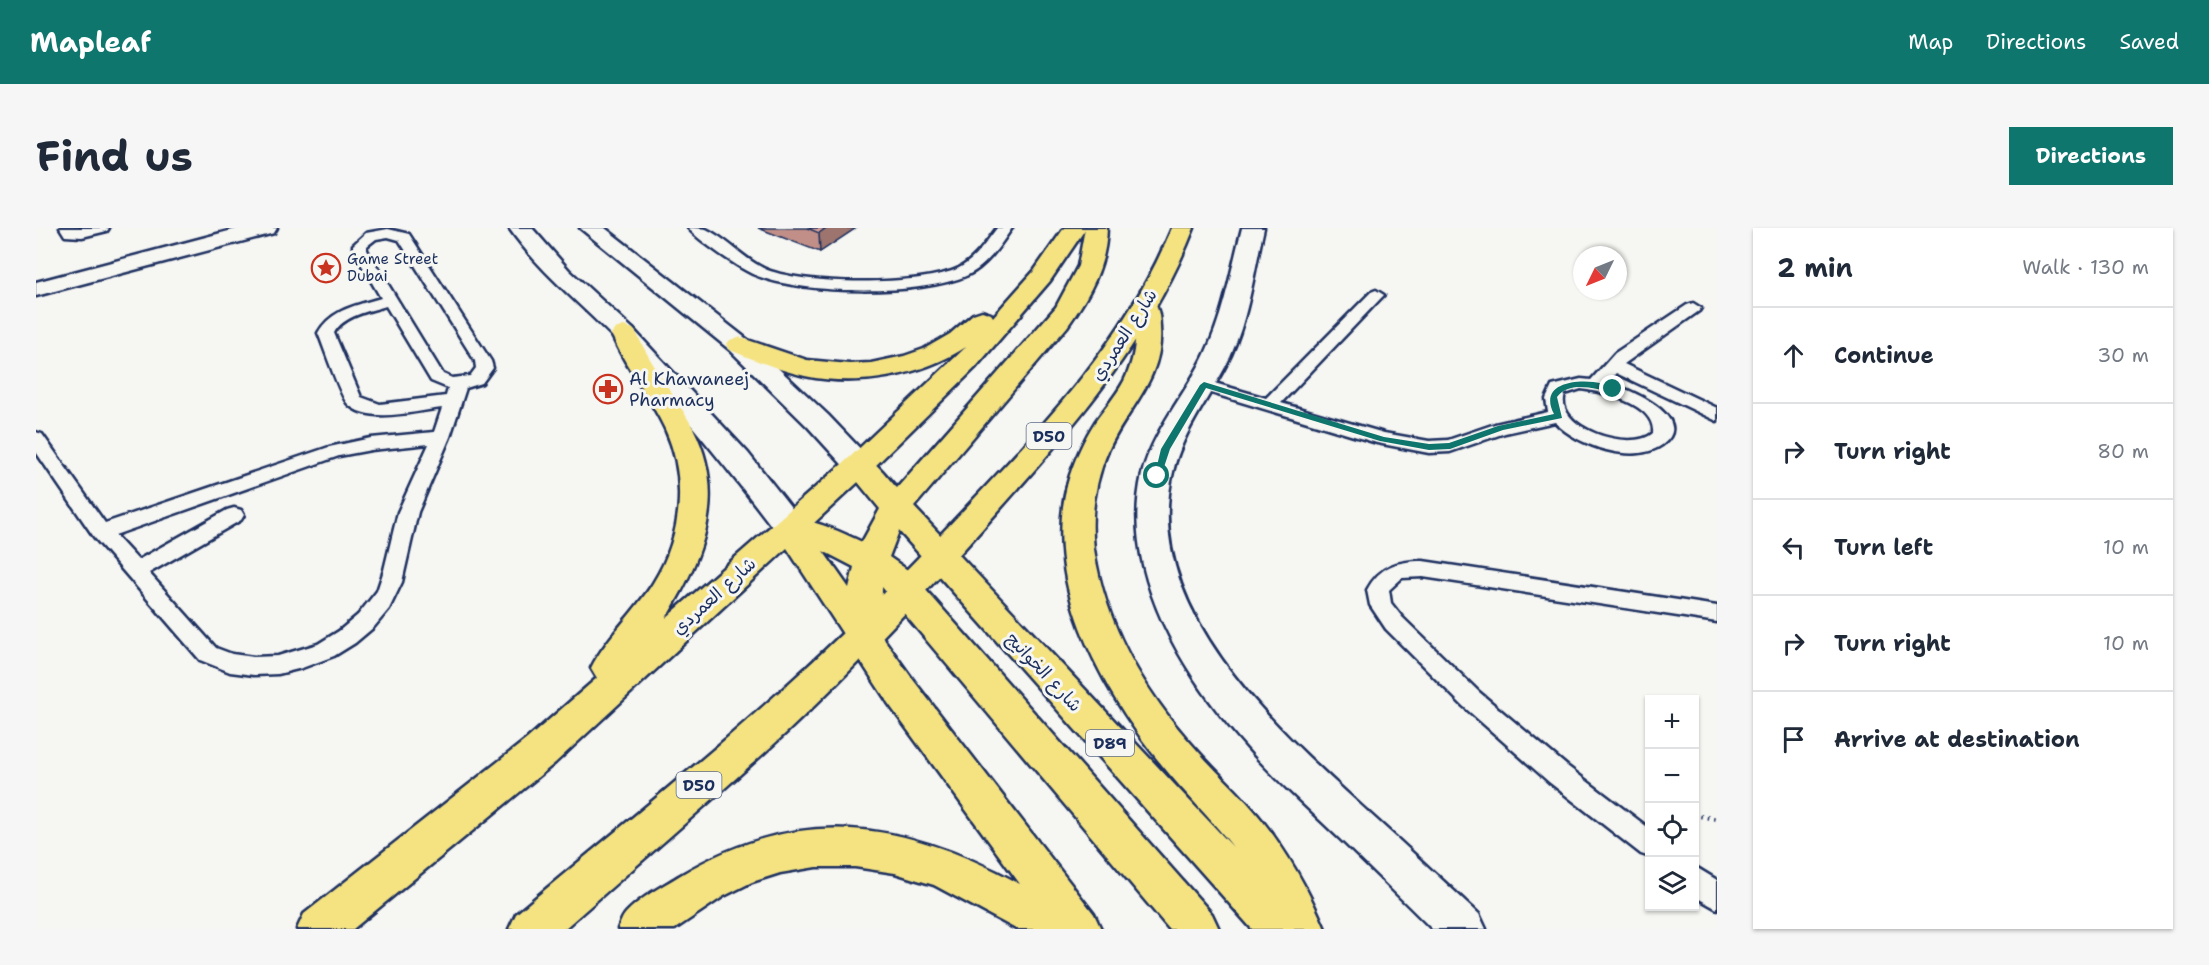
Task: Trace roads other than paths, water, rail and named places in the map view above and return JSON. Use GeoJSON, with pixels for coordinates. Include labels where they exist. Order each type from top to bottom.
{"type":"FeatureCollection","features":[{"type":"Feature","properties":{"kind":"main road","name":"شارع العمردي"},"geometry":{"type":"LineString","coordinates":[[319,929],[541,751],[859,465],[966,362],[1042,276],[1075,228]]}},
{"type":"Feature","properties":{"kind":"main road"},"geometry":{"type":"LineString","coordinates":[[864,636],[863,597],[877,542],[897,507],[1058,322],[1073,301],[1093,260],[1096,228]]}},
{"type":"Feature","properties":{"kind":"main road","name":"شارع العمردي"},"geometry":{"type":"LineString","coordinates":[[531,929],[773,721],[864,636],[908,591],[1074,407],[1105,368],[1145,307],[1168,265],[1183,228]]}},
{"type":"Feature","properties":{"kind":"main road"},"geometry":{"type":"LineString","coordinates":[[740,345],[788,364],[809,368],[853,371],[896,366],[916,361],[950,346],[1003,303],[1042,276]]}},
{"type":"Feature","properties":{"kind":"main road"},"geometry":{"type":"LineString","coordinates":[[1145,307],[1149,342],[1146,361],[1134,388],[1101,436],[1089,460],[1082,486],[1078,515],[1078,546],[1083,579],[1103,640],[1121,676],[1145,714],[1174,752],[1237,820],[1262,852],[1283,887],[1303,929]]}},
{"type":"Feature","properties":{"kind":"main road"},"geometry":{"type":"LineString","coordinates":[[541,751],[650,616],[670,587],[693,526],[694,479],[689,455],[681,433],[633,355],[624,334]]}},
{"type":"Feature","properties":{"kind":"main road","name":"شارع الخوانيج"},"geometry":{"type":"LineString","coordinates":[[859,465],[1281,929]]}},
{"type":"Feature","properties":{"kind":"main road"},"geometry":{"type":"LineString","coordinates":[[790,528],[846,547],[871,561],[908,591],[1197,929]]}},
{"type":"Feature","properties":{"kind":"main road"},"geometry":{"type":"LineString","coordinates":[[790,528],[901,692],[1079,929]]}},
{"type":"Feature","properties":{"kind":"main road"},"geometry":{"type":"LineString","coordinates":[[639,929],[684,894],[718,875],[754,860],[789,851],[825,846],[879,851],[939,867],[1059,929]]}},
{"type":"Feature","properties":{"kind":"street"},"geometry":{"type":"LineString","coordinates":[[36,289],[266,228]]}},
{"type":"Feature","properties":{"kind":"street"},"geometry":{"type":"LineString","coordinates":[[520,228],[561,274],[624,334],[738,460],[790,528]]}},
{"type":"Feature","properties":{"kind":"street"},"geometry":{"type":"LineString","coordinates":[[568,228],[615,261],[693,308]]}},
{"type":"Feature","properties":{"kind":"street"},"geometry":{"type":"LineString","coordinates":[[591,228],[740,345],[818,421],[859,465]]}},
{"type":"Feature","properties":{"kind":"street"},"geometry":{"type":"LineString","coordinates":[[1253,228],[1232,320],[1204,385],[1165,449],[1157,476],[1153,504],[1155,536],[1161,570],[1174,606],[1193,645],[1219,685],[1251,726],[1292,768],[1464,929]]}},
{"type":"Feature","properties":{"kind":"lane"},"geometry":{"type":"LineString","coordinates":[[67,228],[70,233],[75,234],[102,228]]}},
{"type":"Feature","properties":{"kind":"lane"},"geometry":{"type":"LineString","coordinates":[[695,228],[760,272],[797,282],[827,284],[922,282],[947,278],[974,265],[1005,228]]}},
{"type":"Feature","properties":{"kind":"lane"},"geometry":{"type":"LineString","coordinates":[[391,300],[345,315],[327,329],[326,333],[354,400],[369,408],[380,410],[456,393],[477,378],[485,366],[404,237],[379,231],[364,240],[360,245],[360,250],[391,300],[437,377],[456,393]]}},
{"type":"Feature","properties":{"kind":"lane"},"geometry":{"type":"LineString","coordinates":[[1269,405],[1376,295]]}},
{"type":"Feature","properties":{"kind":"lane"},"geometry":{"type":"LineString","coordinates":[[1596,385],[1621,357],[1693,308]]}},
{"type":"Feature","properties":{"kind":"lane"},"geometry":{"type":"LineString","coordinates":[[1613,365],[1717,415]]}},
{"type":"Feature","properties":{"kind":"lane"},"geometry":{"type":"LineString","coordinates":[[1581,384],[1596,385],[1629,395],[1655,413],[1662,423],[1663,432],[1659,440],[1650,445],[1618,446],[1584,435],[1559,416],[1553,397],[1558,390],[1581,384]]}},
{"type":"Feature","properties":{"kind":"lane"},"geometry":{"type":"LineString","coordinates":[[1204,385],[1383,439],[1429,447],[1450,446],[1501,428],[1559,416]]}},
{"type":"Feature","properties":{"kind":"lane"},"geometry":{"type":"LineString","coordinates":[[36,438],[101,532],[208,654],[223,662],[263,667],[309,656],[352,633],[369,619],[381,603],[390,588],[410,506],[441,437],[456,393]]}},
{"type":"Feature","properties":{"kind":"lane"},"geometry":{"type":"LineString","coordinates":[[101,532],[336,451],[406,439],[441,437]]}},
{"type":"Feature","properties":{"kind":"lane"},"geometry":{"type":"LineString","coordinates":[[134,572],[234,515]]}},
{"type":"Feature","properties":{"kind":"lane"},"geometry":{"type":"LineString","coordinates":[[1645,841],[1558,774],[1471,699],[1394,623],[1381,605],[1378,590],[1385,577],[1401,569],[1423,569],[1717,614]]}},
{"type":"Feature","properties":{"kind":"lane"},"geometry":{"type":"LineString","coordinates":[[1699,882],[1717,896]]}},
{"type":"Feature","properties":{"kind":"place","name":"Game Street Dubai"},"geometry":{"type":"Point","coordinates":[326,268]}},
{"type":"Feature","properties":{"kind":"place","name":"Al Khawaneej Pharmacy"},"geometry":{"type":"Point","coordinates":[608,389]}}]}
